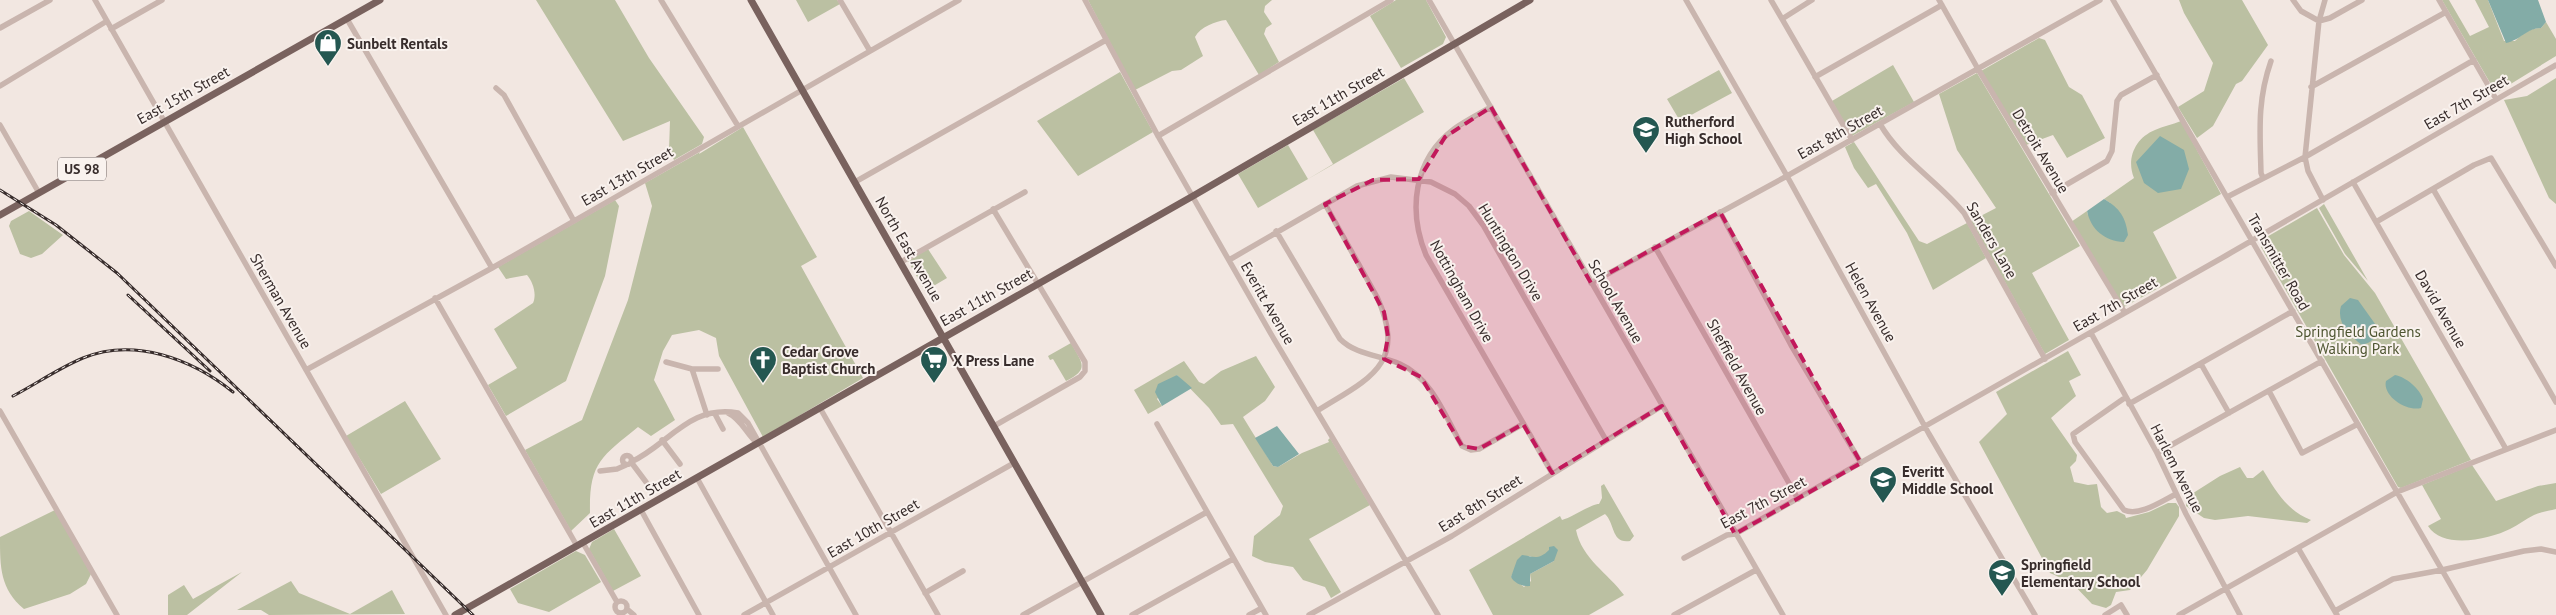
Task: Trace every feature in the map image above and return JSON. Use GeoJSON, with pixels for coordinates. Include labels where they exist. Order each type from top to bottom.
{"type":"FeatureCollection","features":[{"type":"Feature","properties":{"kind":"main road","name":"East 15th Street"},"geometry":{"type":"LineString","coordinates":[[0,215],[380,0]]}},
{"type":"Feature","properties":{"kind":"main road","name":"North East Avenue"},"geometry":{"type":"LineString","coordinates":[[751,0],[1101,615]]}},
{"type":"Feature","properties":{"kind":"main road","name":"East 11th Street"},"geometry":{"type":"LineString","coordinates":[[455,615],[1193,196],[1530,0]]}},
{"type":"Feature","properties":{"kind":"street"},"geometry":{"type":"LineString","coordinates":[[0,28],[50,0]]}},
{"type":"Feature","properties":{"kind":"street","name":"Sherman Avenue"},"geometry":{"type":"LineString","coordinates":[[95,0],[446,615]]}},
{"type":"Feature","properties":{"kind":"street"},"geometry":{"type":"LineString","coordinates":[[111,29],[162,0]]}},
{"type":"Feature","properties":{"kind":"street"},"geometry":{"type":"LineString","coordinates":[[661,0],[738,126]]}},
{"type":"Feature","properties":{"kind":"street"},"geometry":{"type":"LineString","coordinates":[[840,0],[870,52]]}},
{"type":"Feature","properties":{"kind":"street","name":"East 13th Street"},"geometry":{"type":"LineString","coordinates":[[306,370],[492,268],[959,0]]}},
{"type":"Feature","properties":{"kind":"street","name":"Everitt Avenue"},"geometry":{"type":"LineString","coordinates":[[1085,0],[1158,136],[1228,260],[1438,615]]}},
{"type":"Feature","properties":{"kind":"street"},"geometry":{"type":"LineString","coordinates":[[1158,136],[1391,0]]}},
{"type":"Feature","properties":{"kind":"street","name":"School Avenue"},"geometry":{"type":"LineString","coordinates":[[1429,0],[1783,615]]}},
{"type":"Feature","properties":{"kind":"street","name":"Helen Avenue"},"geometry":{"type":"LineString","coordinates":[[1686,0],[1787,176],[1926,426],[2035,615]]}},
{"type":"Feature","properties":{"kind":"street"},"geometry":{"type":"LineString","coordinates":[[1771,0],[1852,140]]}},
{"type":"Feature","properties":{"kind":"street"},"geometry":{"type":"LineString","coordinates":[[1782,19],[1812,0]]}},
{"type":"Feature","properties":{"kind":"street","name":"East 8th Street"},"geometry":{"type":"LineString","coordinates":[[1591,283],[1852,140],[2100,0]]}},
{"type":"Feature","properties":{"kind":"street","name":"Transmitter Road"},"geometry":{"type":"LineString","coordinates":[[2113,0],[2466,614]]}},
{"type":"Feature","properties":{"kind":"street"},"geometry":{"type":"LineString","coordinates":[[2293,0],[2301,11],[2319,21],[2330,18],[2362,0]]}},
{"type":"Feature","properties":{"kind":"street"},"geometry":{"type":"LineString","coordinates":[[2323,200],[2308,171],[2305,157],[2319,21],[2325,0]]}},
{"type":"Feature","properties":{"kind":"street"},"geometry":{"type":"LineString","coordinates":[[2440,0],[2496,99]]}},
{"type":"Feature","properties":{"kind":"street"},"geometry":{"type":"LineString","coordinates":[[1815,77],[1941,3]]}},
{"type":"Feature","properties":{"kind":"street","name":"Detroit Avenue"},"geometry":{"type":"LineString","coordinates":[[1941,3],[1978,69],[2125,313]]}},
{"type":"Feature","properties":{"kind":"street"},"geometry":{"type":"LineString","coordinates":[[2312,87],[2446,12]]}},
{"type":"Feature","properties":{"kind":"street"},"geometry":{"type":"LineString","coordinates":[[347,19],[492,268]]}},
{"type":"Feature","properties":{"kind":"street"},"geometry":{"type":"LineString","coordinates":[[0,86],[107,21]]}},
{"type":"Feature","properties":{"kind":"street"},"geometry":{"type":"LineString","coordinates":[[855,182],[1106,40]]}},
{"type":"Feature","properties":{"kind":"street"},"geometry":{"type":"LineString","coordinates":[[2227,197],[2305,157],[2474,60]]}},
{"type":"Feature","properties":{"kind":"street"},"geometry":{"type":"LineString","coordinates":[[2263,178],[2260,173],[2259,111],[2264,82],[2271,61]]}},
{"type":"Feature","properties":{"kind":"street","name":"East 7th Street"},"geometry":{"type":"LineString","coordinates":[[1684,558],[1727,535],[1735,534],[1798,499],[2252,241],[2556,65]]}},
{"type":"Feature","properties":{"kind":"street"},"geometry":{"type":"LineString","coordinates":[[2052,193],[2107,161],[2112,151],[2117,101],[2121,94],[2156,75]]}},
{"type":"Feature","properties":{"kind":"street"},"geometry":{"type":"LineString","coordinates":[[496,88],[504,96],[574,221]]}},
{"type":"Feature","properties":{"kind":"street","name":"Nottingham Drive"},"geometry":{"type":"LineString","coordinates":[[1491,107],[1445,137],[1430,156],[1419,179],[1414,210],[1416,227],[1426,255],[1552,473]]}},
{"type":"Feature","properties":{"kind":"street","name":"Sanders Lane"},"geometry":{"type":"LineString","coordinates":[[1880,124],[1897,149],[1952,198],[1964,213],[2045,359]]}},
{"type":"Feature","properties":{"kind":"street"},"geometry":{"type":"LineString","coordinates":[[0,126],[39,193]]}},
{"type":"Feature","properties":{"kind":"street"},"geometry":{"type":"LineString","coordinates":[[2376,222],[2484,160],[2492,158],[2556,266]]}},
{"type":"Feature","properties":{"kind":"street","name":"Huntington Drive"},"geometry":{"type":"LineString","coordinates":[[1228,260],[1325,204],[1373,180],[1401,177],[1419,179],[1455,194],[1469,206],[1483,225],[1606,440]]}},
{"type":"Feature","properties":{"kind":"street","name":"David Avenue"},"geometry":{"type":"LineString","coordinates":[[2353,182],[2506,449]]}},
{"type":"Feature","properties":{"kind":"street"},"geometry":{"type":"LineString","coordinates":[[2433,189],[2556,402]]}},
{"type":"Feature","properties":{"kind":"street"},"geometry":{"type":"LineString","coordinates":[[901,262],[1025,192]]}},
{"type":"Feature","properties":{"kind":"street"},"geometry":{"type":"LineString","coordinates":[[1317,410],[1367,380],[1379,368],[1384,359],[1388,337],[1384,312],[1325,204]]}},
{"type":"Feature","properties":{"kind":"street"},"geometry":{"type":"LineString","coordinates":[[993,209],[1085,362],[1085,371],[1080,377],[994,426]]}},
{"type":"Feature","properties":{"kind":"street"},"geometry":{"type":"LineString","coordinates":[[1720,212],[1791,345],[1860,463]]}},
{"type":"Feature","properties":{"kind":"street"},"geometry":{"type":"LineString","coordinates":[[1276,232],[1340,339],[1352,349],[1399,364],[1421,377],[1462,446],[1470,450],[1479,449],[1524,424]]}},
{"type":"Feature","properties":{"kind":"street","name":"Sheffield Avenue"},"geometry":{"type":"LineString","coordinates":[[1655,247],[1798,499]]}},
{"type":"Feature","properties":{"kind":"street"},"geometry":{"type":"LineString","coordinates":[[435,298],[580,545],[617,602]]}},
{"type":"Feature","properties":{"kind":"street"},"geometry":{"type":"LineString","coordinates":[[2129,404],[2293,311]]}},
{"type":"Feature","properties":{"kind":"street","name":"Harlem Avenue"},"geometry":{"type":"LineString","coordinates":[[2091,332],[2157,453],[2176,494],[2240,615]]}},
{"type":"Feature","properties":{"kind":"street"},"geometry":{"type":"LineString","coordinates":[[2157,453],[2322,361]]}},
{"type":"Feature","properties":{"kind":"street"},"geometry":{"type":"LineString","coordinates":[[666,362],[692,370],[718,369]]}},
{"type":"Feature","properties":{"kind":"street"},"geometry":{"type":"LineString","coordinates":[[2201,364],[2229,412]]}},
{"type":"Feature","properties":{"kind":"street"},"geometry":{"type":"LineString","coordinates":[[692,370],[707,416]]}},
{"type":"Feature","properties":{"kind":"street"},"geometry":{"type":"LineString","coordinates":[[2268,391],[2302,453],[2358,424]]}},
{"type":"Feature","properties":{"kind":"street"},"geometry":{"type":"LineString","coordinates":[[2126,396],[2073,434],[2075,442],[2124,510],[2131,513],[2139,511],[2176,494]]}},
{"type":"Feature","properties":{"kind":"street","name":"East 8th Street"},"geometry":{"type":"LineString","coordinates":[[1309,615],[1406,562],[1662,406]]}},
{"type":"Feature","properties":{"kind":"street"},"geometry":{"type":"LineString","coordinates":[[820,408],[938,615]]}},
{"type":"Feature","properties":{"kind":"street"},"geometry":{"type":"LineString","coordinates":[[0,411],[117,615]]}},
{"type":"Feature","properties":{"kind":"street"},"geometry":{"type":"LineString","coordinates":[[600,471],[617,469],[628,464],[689,421],[714,414],[738,413],[745,419],[856,615]]}},
{"type":"Feature","properties":{"kind":"street"},"geometry":{"type":"LineString","coordinates":[[714,414],[723,429]]}},
{"type":"Feature","properties":{"kind":"street"},"geometry":{"type":"LineString","coordinates":[[1158,424],[1266,615]]}},
{"type":"Feature","properties":{"kind":"street"},"geometry":{"type":"LineString","coordinates":[[2179,615],[2397,492],[2556,430]]}},
{"type":"Feature","properties":{"kind":"street"},"geometry":{"type":"LineString","coordinates":[[662,440],[680,464]]}},
{"type":"Feature","properties":{"kind":"street","name":"East 10th Street"},"geometry":{"type":"LineString","coordinates":[[744,615],[1014,463]]}},
{"type":"Feature","properties":{"kind":"street"},"geometry":{"type":"LineString","coordinates":[[628,464],[646,482]]}},
{"type":"Feature","properties":{"kind":"street"},"geometry":{"type":"LineString","coordinates":[[697,478],[773,615]]}},
{"type":"Feature","properties":{"kind":"street"},"geometry":{"type":"LineString","coordinates":[[641,510],[699,615]]}},
{"type":"Feature","properties":{"kind":"street"},"geometry":{"type":"LineString","coordinates":[[1023,615],[1207,512]]}},
{"type":"Feature","properties":{"kind":"street"},"geometry":{"type":"LineString","coordinates":[[2298,548],[2336,613],[2384,582],[2524,551],[2541,549],[2556,552]]}},
{"type":"Feature","properties":{"kind":"street"},"geometry":{"type":"LineString","coordinates":[[1132,615],[1233,558]]}},
{"type":"Feature","properties":{"kind":"street"},"geometry":{"type":"LineString","coordinates":[[1676,615],[1756,570]]}},
{"type":"Feature","properties":{"kind":"street"},"geometry":{"type":"LineString","coordinates":[[926,593],[963,571]]}},
{"type":"Feature","properties":{"kind":"street"},"geometry":{"type":"LineString","coordinates":[[617,602],[625,602],[627,609],[634,615]]}},
{"type":"Feature","properties":{"kind":"street"},"geometry":{"type":"LineString","coordinates":[[617,602],[615,607],[616,613],[627,609]]}},
{"type":"Feature","properties":{"kind":"street"},"geometry":{"type":"LineString","coordinates":[[2104,615],[2121,605],[2127,615]]}},
{"type":"Feature","properties":{"kind":"street"},"geometry":{"type":"LineString","coordinates":[[1249,615],[1262,608]]}},
{"type":"Feature","properties":{"kind":"highlighted area"},"geometry":{"type":"Polygon","coordinates":[[[1491,107],[1591,283],[1720,212],[1861,463],[1735,534],[1662,406],[1552,473],[1523,424],[1479,449],[1462,446],[1421,377],[1384,359],[1388,337],[1384,312],[1325,204],[1373,180],[1419,179],[1445,137],[1491,107]]]}},
{"type":"Feature","properties":{"kind":"green space"},"geometry":{"type":"Polygon","coordinates":[[[536,0],[615,0],[649,58],[704,137],[702,144],[674,160],[669,150],[670,121],[623,141],[536,0]]]}},
{"type":"Feature","properties":{"kind":"green space"},"geometry":{"type":"Polygon","coordinates":[[[796,0],[837,0],[840,4],[808,22],[796,0]]]}},
{"type":"Feature","properties":{"kind":"green space"},"geometry":{"type":"Polygon","coordinates":[[[1088,0],[1272,0],[1265,6],[1264,12],[1272,24],[1266,28],[1264,34],[1279,62],[1259,75],[1226,20],[1204,27],[1197,33],[1195,37],[1203,56],[1181,70],[1172,71],[1135,90],[1088,0]]]}},
{"type":"Feature","properties":{"kind":"green space"},"geometry":{"type":"Polygon","coordinates":[[[1396,0],[1426,0],[1446,37],[1443,44],[1401,68],[1370,16],[1396,0]]]}},
{"type":"Feature","properties":{"kind":"green space"},"geometry":{"type":"Polygon","coordinates":[[[2179,0],[2242,0],[2268,45],[2242,81],[2236,84],[2213,126],[2197,138],[2178,107],[2204,91],[2213,63],[2184,13],[2179,0]]]}},
{"type":"Feature","properties":{"kind":"green space"},"geometry":{"type":"Polygon","coordinates":[[[2442,0],[2449,0],[2470,36],[2489,27],[2475,0],[2488,0],[2504,41],[2515,41],[2526,32],[2541,28],[2546,22],[2556,39],[2556,56],[2496,93],[2442,0]]]}},
{"type":"Feature","properties":{"kind":"green space"},"geometry":{"type":"Polygon","coordinates":[[[2039,38],[2045,40],[2069,87],[2082,95],[2105,138],[2067,158],[2053,135],[2026,145],[1981,71],[2039,38]]]}},
{"type":"Feature","properties":{"kind":"green space"},"geometry":{"type":"Polygon","coordinates":[[[1893,65],[1914,102],[1852,136],[1832,101],[1893,65]]]}},
{"type":"Feature","properties":{"kind":"green space"},"geometry":{"type":"Polygon","coordinates":[[[1719,70],[1732,93],[1680,121],[1667,99],[1719,70]]]}},
{"type":"Feature","properties":{"kind":"green space"},"geometry":{"type":"Polygon","coordinates":[[[1120,72],[1153,132],[1078,176],[1037,121],[1120,72]]]}},
{"type":"Feature","properties":{"kind":"green space"},"geometry":{"type":"Polygon","coordinates":[[[1977,73],[2080,246],[2032,273],[2069,340],[2045,354],[1971,221],[1996,208],[1957,150],[1939,94],[1977,73]]]}},
{"type":"Feature","properties":{"kind":"green space"},"geometry":{"type":"Polygon","coordinates":[[[1404,78],[1424,112],[1258,208],[1238,174],[1288,145],[1308,179],[1333,164],[1313,130],[1404,78]]]}},
{"type":"Feature","properties":{"kind":"green space"},"geometry":{"type":"Polygon","coordinates":[[[2556,78],[2556,204],[2549,198],[2504,100],[2527,96],[2556,78]]]}},
{"type":"Feature","properties":{"kind":"green space"},"geometry":{"type":"Polygon","coordinates":[[[2181,121],[2221,194],[2153,232],[2177,278],[2124,307],[2071,222],[2087,211],[2088,215],[2110,203],[2104,199],[2134,178],[2131,164],[2132,157],[2137,144],[2142,138],[2158,129],[2181,121]]]}},
{"type":"Feature","properties":{"kind":"green space"},"geometry":{"type":"Polygon","coordinates":[[[743,127],[817,257],[801,266],[863,378],[763,437],[719,356],[716,338],[699,330],[672,335],[663,351],[654,380],[675,420],[651,436],[638,427],[606,454],[595,472],[592,483],[590,513],[571,531],[525,450],[582,420],[628,300],[652,206],[645,183],[700,152],[699,154],[743,127]]]}},
{"type":"Feature","properties":{"kind":"green space"},"geometry":{"type":"Polygon","coordinates":[[[1854,142],[1919,241],[1927,244],[1967,223],[1986,258],[1933,290],[1907,233],[1876,184],[1868,188],[1854,168],[1845,147],[1854,142]]]}},
{"type":"Feature","properties":{"kind":"green space"},"geometry":{"type":"Polygon","coordinates":[[[615,200],[619,206],[605,276],[566,381],[506,416],[488,385],[517,368],[494,329],[533,303],[534,292],[533,285],[527,275],[506,279],[498,267],[615,200]]]}},
{"type":"Feature","properties":{"kind":"green space"},"geometry":{"type":"Polygon","coordinates":[[[2324,204],[2368,281],[2345,254],[2319,208],[2324,204]]]}},
{"type":"Feature","properties":{"kind":"green space","name":"Springfield Gardens Walking Park"},"geometry":{"type":"Polygon","coordinates":[[[2317,208],[2344,255],[2375,293],[2471,460],[2401,488],[2398,487],[2261,247],[2265,238],[2317,208]]]}},
{"type":"Feature","properties":{"kind":"green space"},"geometry":{"type":"Polygon","coordinates":[[[29,211],[63,235],[42,254],[31,258],[20,254],[9,226],[11,221],[29,211]]]}},
{"type":"Feature","properties":{"kind":"green space"},"geometry":{"type":"Polygon","coordinates":[[[928,249],[947,278],[925,291],[908,261],[928,249]]]}},
{"type":"Feature","properties":{"kind":"green space"},"geometry":{"type":"Polygon","coordinates":[[[1071,343],[1082,365],[1074,377],[1066,381],[1053,359],[1050,360],[1048,356],[1071,343]]]}},
{"type":"Feature","properties":{"kind":"green space"},"geometry":{"type":"Polygon","coordinates":[[[2068,351],[2081,375],[2069,381],[2076,396],[2051,418],[2077,455],[2076,461],[2070,467],[2074,482],[2088,485],[2097,484],[2101,507],[2107,513],[2117,511],[2125,515],[2126,518],[2149,512],[2168,503],[2176,503],[2179,507],[2179,516],[2147,570],[2130,590],[2116,592],[2111,605],[2106,608],[2092,604],[2072,583],[2050,573],[1979,442],[2007,414],[1996,392],[2068,351]]]}},
{"type":"Feature","properties":{"kind":"green space"},"geometry":{"type":"Polygon","coordinates":[[[1256,356],[1275,387],[1265,401],[1243,417],[1273,466],[1278,467],[1302,453],[1329,442],[1330,438],[1370,505],[1309,539],[1341,592],[1331,598],[1325,587],[1303,580],[1293,567],[1265,562],[1252,556],[1254,536],[1280,515],[1283,506],[1233,424],[1221,425],[1209,408],[1177,375],[1157,399],[1162,406],[1148,414],[1134,390],[1184,361],[1199,382],[1204,384],[1221,371],[1256,356]]]}},
{"type":"Feature","properties":{"kind":"green space"},"geometry":{"type":"Polygon","coordinates":[[[405,401],[441,459],[381,494],[346,436],[405,401]]]}},
{"type":"Feature","properties":{"kind":"green space"},"geometry":{"type":"Polygon","coordinates":[[[2472,465],[2496,501],[2538,486],[2556,483],[2556,509],[2536,514],[2510,529],[2491,536],[2467,540],[2444,538],[2428,526],[2441,519],[2422,485],[2472,465]]]}},
{"type":"Feature","properties":{"kind":"green space"},"geometry":{"type":"Polygon","coordinates":[[[2240,467],[2247,478],[2253,478],[2263,470],[2283,500],[2295,511],[2311,520],[2307,523],[2248,516],[2215,520],[2204,518],[2186,506],[2187,497],[2220,476],[2240,467]]]}},
{"type":"Feature","properties":{"kind":"green space"},"geometry":{"type":"Polygon","coordinates":[[[1604,484],[1634,536],[1630,541],[1619,539],[1605,514],[1576,530],[1579,540],[1590,558],[1624,595],[1589,615],[1493,615],[1469,570],[1560,516],[1562,520],[1599,504],[1602,498],[1601,486],[1604,484]],[[1550,550],[1541,557],[1529,556],[1514,571],[1511,577],[1524,587],[1531,581],[1530,574],[1554,561],[1550,550]]]}},
{"type":"Feature","properties":{"kind":"green space"},"geometry":{"type":"Polygon","coordinates":[[[55,510],[91,574],[86,584],[70,594],[24,609],[10,594],[3,577],[0,558],[0,537],[55,510]]]}},
{"type":"Feature","properties":{"kind":"green space"},"geometry":{"type":"Polygon","coordinates":[[[614,529],[641,576],[613,591],[589,549],[592,542],[614,529]]]}},
{"type":"Feature","properties":{"kind":"green space"},"geometry":{"type":"Polygon","coordinates":[[[576,551],[585,555],[601,582],[549,612],[518,603],[510,589],[576,551]]]}},
{"type":"Feature","properties":{"kind":"green space"},"geometry":{"type":"Polygon","coordinates":[[[242,572],[187,615],[168,615],[168,595],[184,585],[193,599],[242,572]]]}},
{"type":"Feature","properties":{"kind":"green space"},"geometry":{"type":"Polygon","coordinates":[[[291,581],[299,593],[350,614],[392,590],[405,614],[269,615],[261,610],[237,610],[291,581]]]}},
{"type":"Feature","properties":{"kind":"water"},"geometry":{"type":"Polygon","coordinates":[[[2488,0],[2538,0],[2546,22],[2541,28],[2531,30],[2506,43],[2488,0]]]}},
{"type":"Feature","properties":{"kind":"water"},"geometry":{"type":"Polygon","coordinates":[[[2160,136],[2184,150],[2189,169],[2181,189],[2158,193],[2144,183],[2136,162],[2160,136]]]}},
{"type":"Feature","properties":{"kind":"water"},"geometry":{"type":"Polygon","coordinates":[[[2104,199],[2118,210],[2126,223],[2128,235],[2124,242],[2105,237],[2095,229],[2089,218],[2087,211],[2104,199]]]}},
{"type":"Feature","properties":{"kind":"water"},"geometry":{"type":"Polygon","coordinates":[[[2350,298],[2358,300],[2378,328],[2373,340],[2362,345],[2353,338],[2340,318],[2341,306],[2350,298]]]}},
{"type":"Feature","properties":{"kind":"water"},"geometry":{"type":"Polygon","coordinates":[[[1177,375],[1192,388],[1162,406],[1155,392],[1158,384],[1177,375]]]}},
{"type":"Feature","properties":{"kind":"water"},"geometry":{"type":"Polygon","coordinates":[[[2395,375],[2408,381],[2419,391],[2423,399],[2421,408],[2409,408],[2397,402],[2388,392],[2386,381],[2395,375]]]}},
{"type":"Feature","properties":{"kind":"water"},"geometry":{"type":"Polygon","coordinates":[[[1277,426],[1299,454],[1278,467],[1273,466],[1255,438],[1277,426]]]}},
{"type":"Feature","properties":{"kind":"water"},"geometry":{"type":"Polygon","coordinates":[[[1554,546],[1558,550],[1554,561],[1530,574],[1530,586],[1519,584],[1512,579],[1517,560],[1522,555],[1539,557],[1549,550],[1549,547],[1554,546]]]}},
{"type":"Feature","properties":{"kind":"railway"},"geometry":{"type":"LineString","coordinates":[[0,190],[56,225],[117,273],[473,615]]}},
{"type":"Feature","properties":{"kind":"railway"},"geometry":{"type":"LineString","coordinates":[[128,295],[210,371]]}},
{"type":"Feature","properties":{"kind":"railway"},"geometry":{"type":"LineString","coordinates":[[13,396],[65,366],[83,358],[102,352],[122,350],[142,351],[181,361],[217,380],[233,392]]}},
{"type":"Feature","properties":{"kind":"place","name":"Sunbelt Rentals"},"geometry":{"type":"Point","coordinates":[328,67]}},
{"type":"Feature","properties":{"kind":"place","name":"Rutherford High School"},"geometry":{"type":"Point","coordinates":[1646,154]}},
{"type":"Feature","properties":{"kind":"place","name":"Cedar Grove Baptist Church"},"geometry":{"type":"Point","coordinates":[763,384]}},
{"type":"Feature","properties":{"kind":"place","name":"X Press Lane"},"geometry":{"type":"Point","coordinates":[934,384]}},
{"type":"Feature","properties":{"kind":"place","name":"Everitt Middle School"},"geometry":{"type":"Point","coordinates":[1883,504]}},
{"type":"Feature","properties":{"kind":"place","name":"Springfield Elementary School"},"geometry":{"type":"Point","coordinates":[2002,597]}}]}
